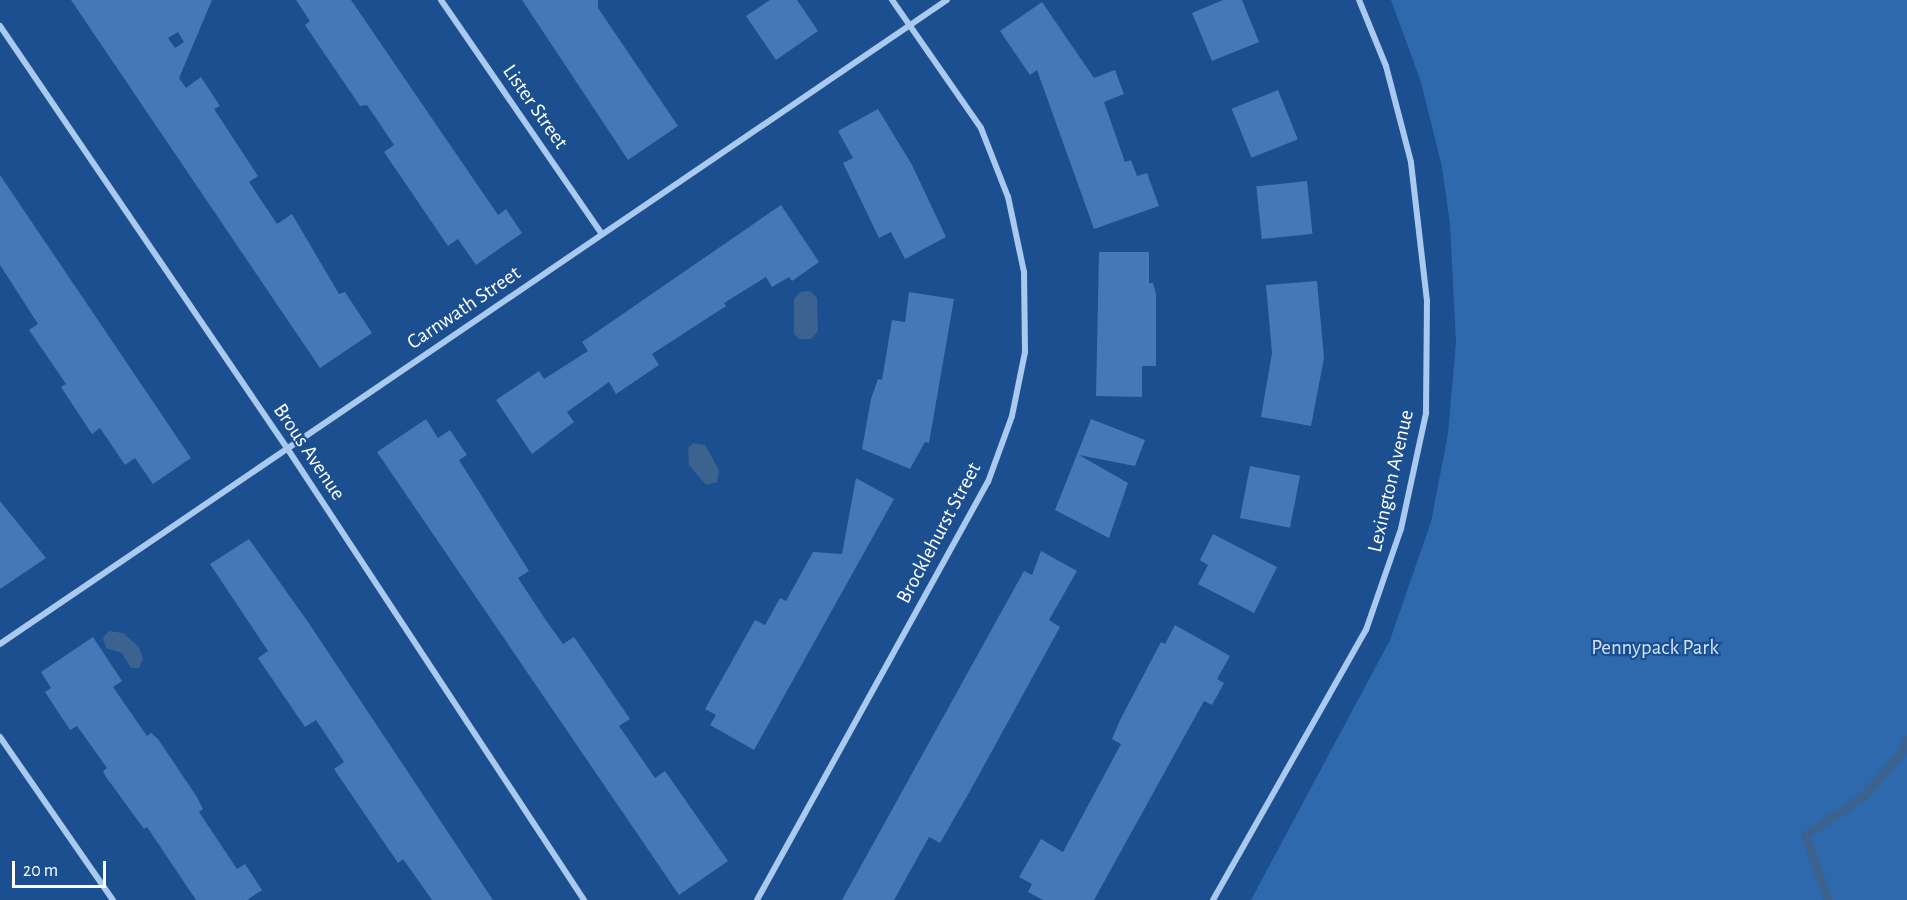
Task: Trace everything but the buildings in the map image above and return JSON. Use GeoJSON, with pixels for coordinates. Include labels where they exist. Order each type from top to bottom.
{"type":"FeatureCollection","features":[{"type":"Feature","properties":{"kind":"street","name":"Lister Street"},"geometry":{"type":"LineString","coordinates":[[441,0],[602,234]]}},
{"type":"Feature","properties":{"kind":"street","name":"Brocklehurst Street"},"geometry":{"type":"LineString","coordinates":[[757,900],[988,482],[1012,416],[1025,352],[1024,272],[1008,197],[981,128],[892,0]]}},
{"type":"Feature","properties":{"kind":"street","name":"Carnwath Street"},"geometry":{"type":"LineString","coordinates":[[0,644],[947,0]]}},
{"type":"Feature","properties":{"kind":"street","name":"Lexington Avenue"},"geometry":{"type":"LineString","coordinates":[[1213,900],[1366,630],[1401,529],[1426,413],[1427,301],[1411,162],[1386,66],[1359,0]]}},
{"type":"Feature","properties":{"kind":"street","name":"Brous Avenue"},"geometry":{"type":"LineString","coordinates":[[0,26],[287,448],[584,900]]}},
{"type":"Feature","properties":{"kind":"street"},"geometry":{"type":"LineString","coordinates":[[0,737],[113,900]]}},
{"type":"Feature","properties":{"kind":"green space","name":"Pennypack Park"},"geometry":{"type":"Polygon","coordinates":[[[1391,0],[1907,0],[1907,900],[1251,900],[1390,640],[1431,522],[1448,434],[1456,342],[1450,224],[1442,167],[1421,82],[1391,0]]]}},
{"type":"Feature","properties":{"kind":"shaded area"},"geometry":{"type":"Polygon","coordinates":[[[810,291],[817,298],[818,331],[811,339],[799,339],[794,334],[794,299],[800,292],[810,291]]]}},
{"type":"Feature","properties":{"kind":"shaded area"},"geometry":{"type":"Polygon","coordinates":[[[693,443],[705,445],[719,470],[717,482],[706,485],[689,465],[688,448],[693,443]]]}},
{"type":"Feature","properties":{"kind":"shaded area"},"geometry":{"type":"Polygon","coordinates":[[[109,631],[123,633],[139,647],[143,659],[139,668],[131,668],[122,653],[106,648],[103,638],[109,631]]]}},
{"type":"Feature","properties":{"kind":"waterway"},"geometry":{"type":"LineString","coordinates":[[1828,900],[1805,835],[1863,796],[1901,753],[1907,739]]}}]}
